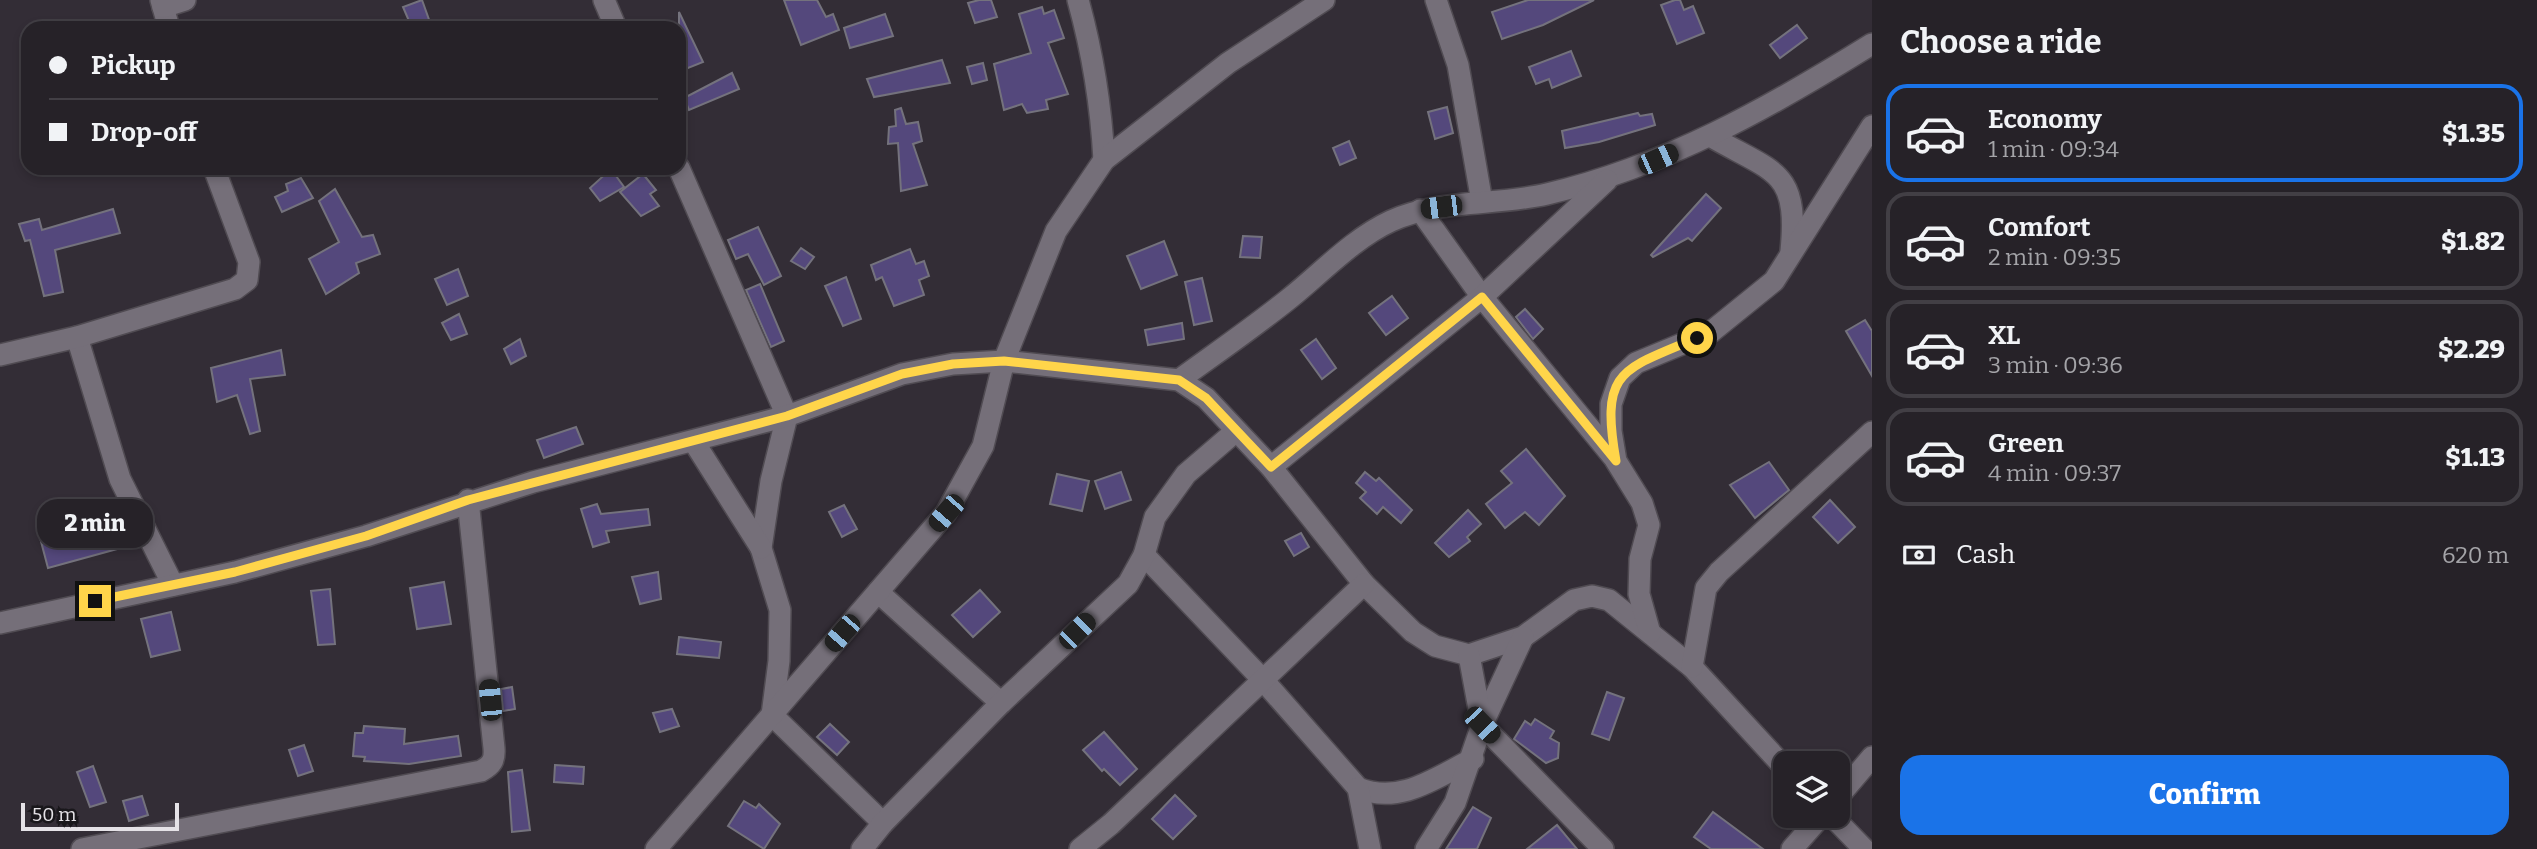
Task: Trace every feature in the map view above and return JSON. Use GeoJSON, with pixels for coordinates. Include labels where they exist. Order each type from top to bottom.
{"type":"FeatureCollection","features":[{"type":"Feature","properties":{"kind":"street"},"geometry":{"type":"LineString","coordinates":[[167,21],[162,3],[185,0]]}},
{"type":"Feature","properties":{"kind":"street"},"geometry":{"type":"LineString","coordinates":[[604,0],[613,21]]}},
{"type":"Feature","properties":{"kind":"street"},"geometry":{"type":"LineString","coordinates":[[1078,0],[1095,69],[1104,160]]}},
{"type":"Feature","properties":{"kind":"street"},"geometry":{"type":"LineString","coordinates":[[656,849],[946,513],[969,477],[983,446],[1004,361],[1056,231],[1104,160],[1228,63],[1324,0]]}},
{"type":"Feature","properties":{"kind":"street"},"geometry":{"type":"LineString","coordinates":[[1436,0],[1458,65],[1482,202]]}},
{"type":"Feature","properties":{"kind":"street"},"geometry":{"type":"LineString","coordinates":[[1179,380],[1269,315],[1375,229],[1420,210],[1544,195],[1610,177],[1754,115],[1872,44]]}},
{"type":"Feature","properties":{"kind":"street"},"geometry":{"type":"LineString","coordinates":[[1616,461],[1611,431],[1611,404],[1620,378],[1636,363],[1711,332],[1774,281],[1872,125]]}},
{"type":"Feature","properties":{"kind":"street"},"geometry":{"type":"LineString","coordinates":[[1710,136],[1783,180],[1791,193],[1795,215],[1791,255]]}},
{"type":"Feature","properties":{"kind":"street"},"geometry":{"type":"LineString","coordinates":[[0,355],[77,337],[235,289],[247,280],[249,262],[217,175]]}},
{"type":"Feature","properties":{"kind":"street"},"geometry":{"type":"LineString","coordinates":[[682,175],[787,416],[771,481],[761,548]]}},
{"type":"Feature","properties":{"kind":"street"},"geometry":{"type":"LineString","coordinates":[[1271,467],[1482,297],[1610,177]]}},
{"type":"Feature","properties":{"kind":"street"},"geometry":{"type":"LineString","coordinates":[[1420,210],[1482,297],[1616,461],[1642,503],[1649,525],[1640,559],[1639,594],[1650,633]]}},
{"type":"Feature","properties":{"kind":"street"},"geometry":{"type":"LineString","coordinates":[[77,337],[120,480],[173,585]]}},
{"type":"Feature","properties":{"kind":"street"},"geometry":{"type":"LineString","coordinates":[[0,622],[235,572],[366,536],[468,500],[787,416],[902,374],[953,364],[1004,361],[1179,380],[1206,398],[1271,467],[1363,584],[1413,632],[1435,646],[1469,655],[1523,636],[1574,600],[1592,596],[1609,600],[1692,667],[1773,755]]}},
{"type":"Feature","properties":{"kind":"street"},"geometry":{"type":"LineString","coordinates":[[862,849],[883,823],[1001,703],[1128,584],[1144,555],[1155,517],[1186,474],[1236,431]]}},
{"type":"Feature","properties":{"kind":"street"},"geometry":{"type":"LineString","coordinates":[[1692,667],[1706,588],[1718,572],[1872,432]]}},
{"type":"Feature","properties":{"kind":"street"},"geometry":{"type":"LineString","coordinates":[[695,442],[761,548],[780,610],[779,660],[772,715]]}},
{"type":"Feature","properties":{"kind":"street"},"geometry":{"type":"LineString","coordinates":[[82,849],[316,806],[481,771],[489,766],[495,758],[468,500]]}},
{"type":"Feature","properties":{"kind":"street"},"geometry":{"type":"LineString","coordinates":[[1144,555],[1263,680],[1358,788],[1374,795],[1404,793],[1473,759]]}},
{"type":"Feature","properties":{"kind":"street"},"geometry":{"type":"LineString","coordinates":[[1080,849],[1111,824],[1363,584]]}},
{"type":"Feature","properties":{"kind":"street"},"geometry":{"type":"LineString","coordinates":[[878,592],[1001,703]]}},
{"type":"Feature","properties":{"kind":"street"},"geometry":{"type":"LineString","coordinates":[[1426,849],[1455,803],[1473,759],[1482,725],[1523,636]]}},
{"type":"Feature","properties":{"kind":"street"},"geometry":{"type":"LineString","coordinates":[[1469,655],[1482,725],[1602,849]]}},
{"type":"Feature","properties":{"kind":"street"},"geometry":{"type":"LineString","coordinates":[[772,715],[883,823]]}},
{"type":"Feature","properties":{"kind":"street"},"geometry":{"type":"LineString","coordinates":[[1850,783],[1872,757]]}},
{"type":"Feature","properties":{"kind":"street"},"geometry":{"type":"LineString","coordinates":[[1358,788],[1370,849]]}},
{"type":"Feature","properties":{"kind":"street"},"geometry":{"type":"LineString","coordinates":[[1792,849],[1810,828]]}},
{"type":"Feature","properties":{"kind":"street"},"geometry":{"type":"LineString","coordinates":[[1844,828],[1864,849]]}},
{"type":"Feature","properties":{"kind":"building"},"geometry":{"type":"Polygon","coordinates":[[[422,0],[430,21],[409,21],[403,7],[422,0]]]}},
{"type":"Feature","properties":{"kind":"building"},"geometry":{"type":"Polygon","coordinates":[[[784,0],[817,0],[826,17],[833,14],[839,30],[801,45],[784,0]]]}},
{"type":"Feature","properties":{"kind":"building"},"geometry":{"type":"Polygon","coordinates":[[[991,0],[997,17],[975,23],[968,3],[991,0]]]}},
{"type":"Feature","properties":{"kind":"building"},"geometry":{"type":"Polygon","coordinates":[[[1528,0],[1594,0],[1543,25],[1502,39],[1492,12],[1528,0]]]}},
{"type":"Feature","properties":{"kind":"building"},"geometry":{"type":"Polygon","coordinates":[[[1680,0],[1684,10],[1693,6],[1704,33],[1677,44],[1661,5],[1680,0]]]}},
{"type":"Feature","properties":{"kind":"building"},"geometry":{"type":"Polygon","coordinates":[[[1042,7],[1044,14],[1054,10],[1064,38],[1048,43],[1068,94],[1046,100],[1048,109],[1027,113],[1022,104],[1004,110],[994,64],[1031,53],[1019,14],[1042,7]]]}},
{"type":"Feature","properties":{"kind":"building"},"geometry":{"type":"Polygon","coordinates":[[[885,14],[893,36],[850,48],[844,28],[885,14]]]}},
{"type":"Feature","properties":{"kind":"building"},"geometry":{"type":"Polygon","coordinates":[[[1797,25],[1807,38],[1780,58],[1770,45],[1797,25]]]}},
{"type":"Feature","properties":{"kind":"building"},"geometry":{"type":"Polygon","coordinates":[[[686,27],[703,62],[686,69],[686,27]]]}},
{"type":"Feature","properties":{"kind":"building"},"geometry":{"type":"Polygon","coordinates":[[[1571,51],[1581,76],[1552,88],[1549,79],[1536,84],[1529,67],[1571,51]]]}},
{"type":"Feature","properties":{"kind":"building"},"geometry":{"type":"Polygon","coordinates":[[[942,60],[950,83],[874,97],[867,79],[942,60]]]}},
{"type":"Feature","properties":{"kind":"building"},"geometry":{"type":"Polygon","coordinates":[[[983,63],[987,80],[972,84],[967,67],[983,63]]]}},
{"type":"Feature","properties":{"kind":"building"},"geometry":{"type":"Polygon","coordinates":[[[732,73],[739,89],[689,110],[686,97],[732,73]]]}},
{"type":"Feature","properties":{"kind":"building"},"geometry":{"type":"Polygon","coordinates":[[[1447,107],[1453,133],[1435,139],[1428,112],[1447,107]]]}},
{"type":"Feature","properties":{"kind":"building"},"geometry":{"type":"Polygon","coordinates":[[[901,108],[906,124],[918,122],[922,141],[913,144],[927,185],[901,191],[898,143],[888,144],[889,127],[896,126],[895,110],[901,108]]]}},
{"type":"Feature","properties":{"kind":"building"},"geometry":{"type":"Polygon","coordinates":[[[1638,113],[1640,116],[1652,114],[1655,125],[1599,142],[1565,148],[1562,131],[1638,113]]]}},
{"type":"Feature","properties":{"kind":"building"},"geometry":{"type":"Polygon","coordinates":[[[1349,141],[1356,158],[1340,165],[1333,148],[1349,141]]]}},
{"type":"Feature","properties":{"kind":"building"},"geometry":{"type":"Polygon","coordinates":[[[604,175],[615,175],[624,187],[600,201],[590,188],[604,175]]]}},
{"type":"Feature","properties":{"kind":"building"},"geometry":{"type":"Polygon","coordinates":[[[644,175],[656,190],[650,194],[659,206],[641,216],[620,192],[644,175]]]}},
{"type":"Feature","properties":{"kind":"building"},"geometry":{"type":"Polygon","coordinates":[[[301,178],[313,198],[282,212],[275,197],[288,191],[286,184],[301,178]]]}},
{"type":"Feature","properties":{"kind":"building"},"geometry":{"type":"Polygon","coordinates":[[[335,189],[362,237],[373,235],[380,254],[356,263],[359,273],[326,294],[309,259],[339,242],[319,201],[335,189]]]}},
{"type":"Feature","properties":{"kind":"building"},"geometry":{"type":"Polygon","coordinates":[[[1706,194],[1721,208],[1692,241],[1688,238],[1653,257],[1651,255],[1706,194]]]}},
{"type":"Feature","properties":{"kind":"building"},"geometry":{"type":"Polygon","coordinates":[[[113,209],[120,233],[55,250],[63,292],[44,296],[30,240],[25,241],[19,224],[39,219],[42,230],[113,209]]]}},
{"type":"Feature","properties":{"kind":"building"},"geometry":{"type":"Polygon","coordinates":[[[758,227],[781,276],[764,285],[748,254],[736,259],[728,240],[758,227]]]}},
{"type":"Feature","properties":{"kind":"building"},"geometry":{"type":"Polygon","coordinates":[[[1243,236],[1262,237],[1260,258],[1240,257],[1243,236]]]}},
{"type":"Feature","properties":{"kind":"building"},"geometry":{"type":"Polygon","coordinates":[[[1164,241],[1177,275],[1141,289],[1127,256],[1164,241]]]}},
{"type":"Feature","properties":{"kind":"building"},"geometry":{"type":"Polygon","coordinates":[[[801,248],[814,257],[805,269],[791,261],[801,248]]]}},
{"type":"Feature","properties":{"kind":"building"},"geometry":{"type":"Polygon","coordinates":[[[910,249],[916,264],[924,261],[929,276],[919,280],[924,295],[894,306],[882,277],[876,280],[871,265],[910,249]]]}},
{"type":"Feature","properties":{"kind":"building"},"geometry":{"type":"Polygon","coordinates":[[[458,269],[468,296],[447,305],[435,279],[458,269]]]}},
{"type":"Feature","properties":{"kind":"building"},"geometry":{"type":"Polygon","coordinates":[[[846,277],[861,319],[843,326],[825,286],[846,277]]]}},
{"type":"Feature","properties":{"kind":"building"},"geometry":{"type":"Polygon","coordinates":[[[1202,278],[1212,321],[1194,325],[1185,282],[1202,278]]]}},
{"type":"Feature","properties":{"kind":"building"},"geometry":{"type":"Polygon","coordinates":[[[760,284],[784,341],[771,347],[746,290],[760,284]]]}},
{"type":"Feature","properties":{"kind":"building"},"geometry":{"type":"Polygon","coordinates":[[[1392,296],[1408,318],[1386,335],[1369,313],[1392,296]]]}},
{"type":"Feature","properties":{"kind":"building"},"geometry":{"type":"Polygon","coordinates":[[[1525,309],[1543,329],[1533,339],[1516,317],[1525,309]]]}},
{"type":"Feature","properties":{"kind":"building"},"geometry":{"type":"Polygon","coordinates":[[[459,314],[467,334],[451,340],[442,323],[459,314]]]}},
{"type":"Feature","properties":{"kind":"building"},"geometry":{"type":"Polygon","coordinates":[[[1865,320],[1872,331],[1872,376],[1846,331],[1865,320]]]}},
{"type":"Feature","properties":{"kind":"building"},"geometry":{"type":"Polygon","coordinates":[[[1182,323],[1184,339],[1148,345],[1145,330],[1182,323]]]}},
{"type":"Feature","properties":{"kind":"building"},"geometry":{"type":"Polygon","coordinates":[[[520,339],[526,356],[511,364],[504,349],[520,339]]]}},
{"type":"Feature","properties":{"kind":"building"},"geometry":{"type":"Polygon","coordinates":[[[1316,339],[1336,368],[1322,379],[1301,350],[1316,339]]]}},
{"type":"Feature","properties":{"kind":"building"},"geometry":{"type":"Polygon","coordinates":[[[281,350],[285,375],[250,379],[260,431],[250,434],[237,395],[217,402],[211,368],[281,350]]]}},
{"type":"Feature","properties":{"kind":"building"},"geometry":{"type":"Polygon","coordinates":[[[576,427],[583,444],[544,458],[537,440],[576,427]]]}},
{"type":"Feature","properties":{"kind":"building"},"geometry":{"type":"Polygon","coordinates":[[[1526,449],[1565,496],[1539,525],[1525,512],[1505,528],[1486,504],[1512,483],[1501,471],[1526,449]]]}},
{"type":"Feature","properties":{"kind":"building"},"geometry":{"type":"Polygon","coordinates":[[[1769,462],[1789,490],[1755,518],[1730,485],[1769,462]]]}},
{"type":"Feature","properties":{"kind":"building"},"geometry":{"type":"Polygon","coordinates":[[[1121,472],[1131,500],[1105,509],[1095,481],[1121,472]]]}},
{"type":"Feature","properties":{"kind":"building"},"geometry":{"type":"Polygon","coordinates":[[[1365,472],[1376,481],[1379,478],[1412,510],[1401,523],[1383,507],[1377,514],[1360,498],[1366,492],[1356,483],[1365,472]]]}},
{"type":"Feature","properties":{"kind":"building"},"geometry":{"type":"Polygon","coordinates":[[[1057,474],[1089,481],[1082,511],[1050,504],[1057,474]]]}},
{"type":"Feature","properties":{"kind":"building"},"geometry":{"type":"Polygon","coordinates":[[[1830,500],[1855,527],[1838,543],[1813,517],[1830,500]]]}},
{"type":"Feature","properties":{"kind":"building"},"geometry":{"type":"Polygon","coordinates":[[[597,504],[601,514],[648,509],[650,525],[606,531],[609,542],[593,547],[581,509],[597,504]]]}},
{"type":"Feature","properties":{"kind":"building"},"geometry":{"type":"Polygon","coordinates":[[[844,505],[857,529],[842,537],[829,512],[844,505]]]}},
{"type":"Feature","properties":{"kind":"building"},"geometry":{"type":"Polygon","coordinates":[[[1468,510],[1481,524],[1467,537],[1470,541],[1449,557],[1435,543],[1468,510]]]}},
{"type":"Feature","properties":{"kind":"building"},"geometry":{"type":"Polygon","coordinates":[[[118,520],[128,546],[48,568],[38,530],[62,521],[69,534],[118,520]]]}},
{"type":"Feature","properties":{"kind":"building"},"geometry":{"type":"Polygon","coordinates":[[[1301,533],[1309,547],[1294,556],[1285,541],[1301,533]]]}},
{"type":"Feature","properties":{"kind":"building"},"geometry":{"type":"Polygon","coordinates":[[[658,572],[661,599],[640,604],[632,577],[658,572]]]}},
{"type":"Feature","properties":{"kind":"building"},"geometry":{"type":"Polygon","coordinates":[[[444,582],[451,624],[417,629],[410,588],[444,582]]]}},
{"type":"Feature","properties":{"kind":"building"},"geometry":{"type":"Polygon","coordinates":[[[330,589],[335,644],[318,645],[311,591],[330,589]]]}},
{"type":"Feature","properties":{"kind":"building"},"geometry":{"type":"Polygon","coordinates":[[[980,590],[1000,612],[973,637],[952,615],[980,590]]]}},
{"type":"Feature","properties":{"kind":"building"},"geometry":{"type":"Polygon","coordinates":[[[171,612],[180,650],[151,657],[141,619],[171,612]]]}},
{"type":"Feature","properties":{"kind":"building"},"geometry":{"type":"Polygon","coordinates":[[[679,637],[721,642],[719,658],[677,654],[679,637]]]}},
{"type":"Feature","properties":{"kind":"building"},"geometry":{"type":"Polygon","coordinates":[[[512,687],[515,709],[503,711],[501,689],[512,687]]]}},
{"type":"Feature","properties":{"kind":"building"},"geometry":{"type":"Polygon","coordinates":[[[1607,692],[1624,698],[1609,740],[1592,734],[1607,692]]]}},
{"type":"Feature","properties":{"kind":"building"},"geometry":{"type":"Polygon","coordinates":[[[672,709],[679,726],[660,732],[653,713],[672,709]]]}},
{"type":"Feature","properties":{"kind":"building"},"geometry":{"type":"Polygon","coordinates":[[[1535,719],[1554,731],[1550,738],[1559,743],[1558,758],[1546,763],[1514,739],[1525,721],[1531,725],[1535,719]]]}},
{"type":"Feature","properties":{"kind":"building"},"geometry":{"type":"Polygon","coordinates":[[[830,724],[849,742],[837,755],[817,737],[830,724]]]}},
{"type":"Feature","properties":{"kind":"building"},"geometry":{"type":"Polygon","coordinates":[[[364,726],[405,729],[404,744],[458,736],[461,756],[409,764],[364,761],[365,757],[353,756],[355,733],[363,733],[364,726]]]}},
{"type":"Feature","properties":{"kind":"building"},"geometry":{"type":"Polygon","coordinates":[[[1104,732],[1137,769],[1120,785],[1104,769],[1102,771],[1083,750],[1104,732]]]}},
{"type":"Feature","properties":{"kind":"building"},"geometry":{"type":"Polygon","coordinates":[[[304,745],[313,771],[298,776],[289,750],[304,745]]]}},
{"type":"Feature","properties":{"kind":"building"},"geometry":{"type":"Polygon","coordinates":[[[555,765],[584,767],[583,784],[554,782],[555,765]]]}},
{"type":"Feature","properties":{"kind":"building"},"geometry":{"type":"Polygon","coordinates":[[[93,766],[106,802],[90,807],[77,772],[93,766]]]}},
{"type":"Feature","properties":{"kind":"building"},"geometry":{"type":"Polygon","coordinates":[[[522,770],[530,830],[512,832],[508,772],[522,770]]]}},
{"type":"Feature","properties":{"kind":"building"},"geometry":{"type":"Polygon","coordinates":[[[1175,795],[1196,816],[1173,839],[1152,819],[1175,795]]]}},
{"type":"Feature","properties":{"kind":"building"},"geometry":{"type":"Polygon","coordinates":[[[142,796],[148,815],[129,821],[123,801],[142,796]]]}},
{"type":"Feature","properties":{"kind":"building"},"geometry":{"type":"Polygon","coordinates":[[[744,801],[756,808],[759,804],[780,824],[764,849],[728,826],[744,801]]]}},
{"type":"Feature","properties":{"kind":"building"},"geometry":{"type":"Polygon","coordinates":[[[1473,807],[1491,818],[1477,849],[1446,849],[1473,807]]]}},
{"type":"Feature","properties":{"kind":"building"},"geometry":{"type":"Polygon","coordinates":[[[1713,812],[1763,849],[1711,849],[1694,837],[1713,812]]]}},
{"type":"Feature","properties":{"kind":"building"},"geometry":{"type":"Polygon","coordinates":[[[1557,825],[1577,849],[1527,849],[1557,825]]]}},
{"type":"Feature","properties":{"kind":"route"},"geometry":{"type":"LineString","coordinates":[[95,601],[235,572],[366,536],[468,500],[695,442],[787,416],[902,374],[953,364],[1004,361],[1179,380],[1206,398],[1271,467],[1482,297],[1616,461],[1611,431],[1611,404],[1620,378],[1636,363],[1697,338]]}}]}
